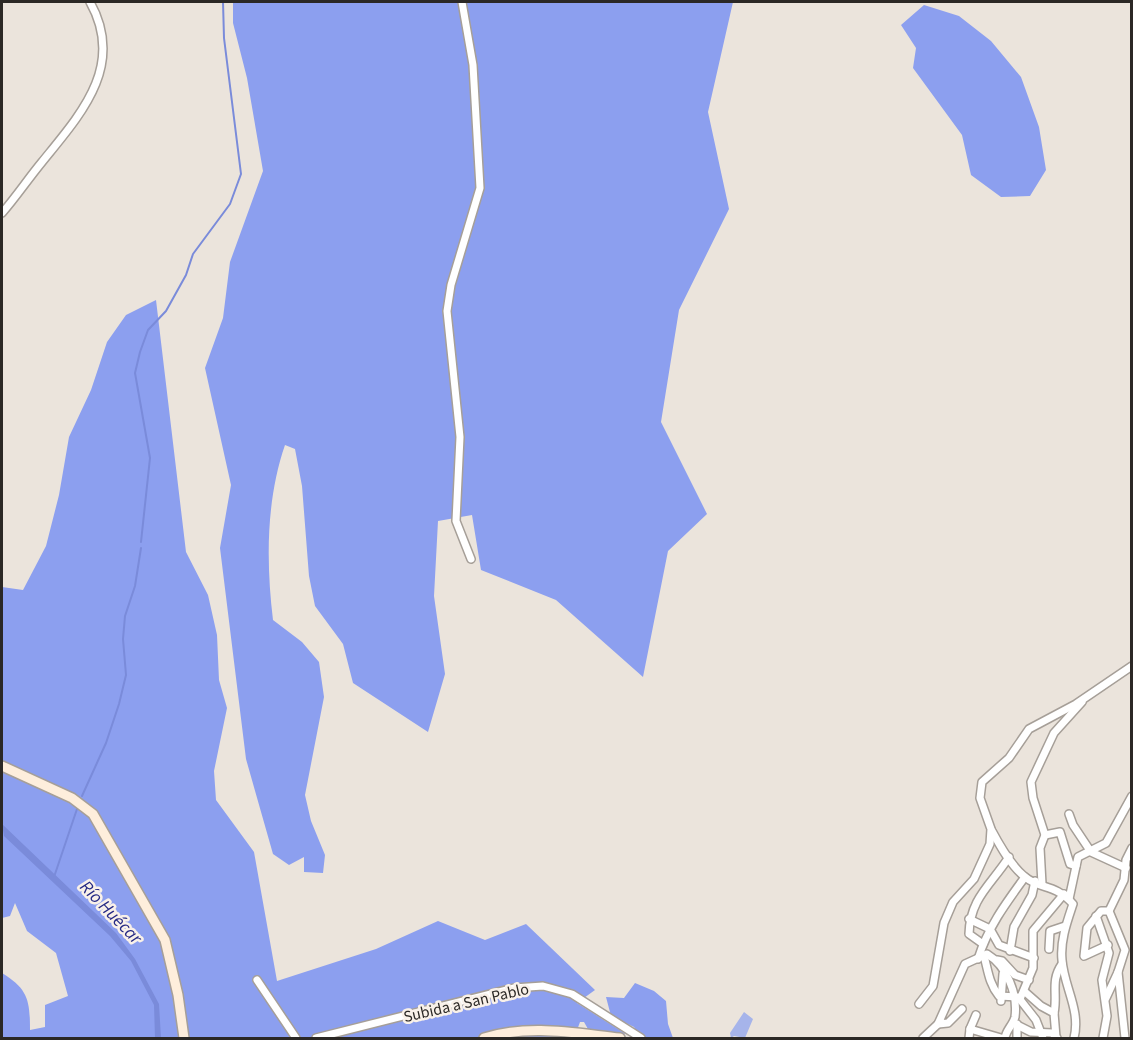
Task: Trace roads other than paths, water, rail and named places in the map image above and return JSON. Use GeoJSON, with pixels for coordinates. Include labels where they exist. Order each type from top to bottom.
{"type":"FeatureCollection","features":[{"type":"Feature","properties":{"kind":"street"},"geometry":{"type":"LineString","coordinates":[[2,213],[71,128],[96,86],[102,62],[102,42],[98,21],[90,2]]}},
{"type":"Feature","properties":{"kind":"street"},"geometry":{"type":"LineString","coordinates":[[462,2],[473,65],[480,188],[451,285],[447,311],[460,437],[456,521],[471,560]]}},
{"type":"Feature","properties":{"kind":"street"},"geometry":{"type":"LineString","coordinates":[[1074,1038],[1075,1012],[1062,964],[1065,926],[1074,904],[1038,882],[1025,877],[1009,857],[991,829],[980,798],[982,782],[1009,758],[1029,729],[1084,699],[1131,666]]}},
{"type":"Feature","properties":{"kind":"street"},"geometry":{"type":"LineString","coordinates":[[1010,951],[1014,927],[1038,882],[1040,848],[1045,836],[1033,798],[1031,782],[1054,732],[1076,711],[1084,699]]}},
{"type":"Feature","properties":{"kind":"street"},"geometry":{"type":"LineString","coordinates":[[2,766],[72,798],[93,814],[165,940],[178,995],[184,1038]]}},
{"type":"Feature","properties":{"kind":"street"},"geometry":{"type":"LineString","coordinates":[[1017,1038],[1018,998],[1029,981],[1034,958],[1034,931],[1068,899],[1080,855],[1091,852],[1109,839],[1131,796]]}},
{"type":"Feature","properties":{"kind":"street"},"geometry":{"type":"LineString","coordinates":[[1069,814],[1073,825],[1091,852],[1126,868]]}},
{"type":"Feature","properties":{"kind":"street"},"geometry":{"type":"LineString","coordinates":[[919,1004],[933,986],[944,923],[953,902],[977,872],[990,844],[991,829]]}},
{"type":"Feature","properties":{"kind":"street"},"geometry":{"type":"LineString","coordinates":[[1045,836],[1060,832],[1070,864],[1076,867]]}},
{"type":"Feature","properties":{"kind":"street"},"geometry":{"type":"LineString","coordinates":[[1108,911],[1124,880],[1126,860],[1131,848]]}},
{"type":"Feature","properties":{"kind":"street"},"geometry":{"type":"LineString","coordinates":[[983,944],[969,934],[969,919],[975,902],[998,875],[1009,857]]}},
{"type":"Feature","properties":{"kind":"street"},"geometry":{"type":"LineString","coordinates":[[1018,998],[999,996],[981,957],[983,944],[990,929],[1004,904],[1025,877]]}},
{"type":"Feature","properties":{"kind":"street"},"geometry":{"type":"LineString","coordinates":[[1108,911],[1101,911],[1087,928],[1084,956],[1108,945]]}},
{"type":"Feature","properties":{"kind":"street"},"geometry":{"type":"LineString","coordinates":[[1106,998],[1125,950],[1108,911]]}},
{"type":"Feature","properties":{"kind":"street"},"geometry":{"type":"LineString","coordinates":[[1096,916],[1108,945],[1108,957],[1101,980],[1106,998],[1107,1024],[1103,1038]]}},
{"type":"Feature","properties":{"kind":"street"},"geometry":{"type":"LineString","coordinates":[[969,919],[990,929],[999,945],[1034,958]]}},
{"type":"Feature","properties":{"kind":"street"},"geometry":{"type":"LineString","coordinates":[[1049,949],[1050,931],[1065,926]]}},
{"type":"Feature","properties":{"kind":"street"},"geometry":{"type":"LineString","coordinates":[[922,1038],[938,1024],[965,964],[981,957],[1002,961],[1016,975],[1029,981]]}},
{"type":"Feature","properties":{"kind":"street"},"geometry":{"type":"LineString","coordinates":[[997,960],[1018,998],[1036,1020],[1042,1035]]}},
{"type":"Feature","properties":{"kind":"street"},"geometry":{"type":"LineString","coordinates":[[1057,1038],[1054,1013],[1057,997],[1053,984],[1062,964]]}},
{"type":"Feature","properties":{"kind":"street"},"geometry":{"type":"LineString","coordinates":[[1001,998],[1003,972]]}},
{"type":"Feature","properties":{"kind":"street"},"geometry":{"type":"LineString","coordinates":[[1118,972],[1125,1038]]}},
{"type":"Feature","properties":{"kind":"street"},"geometry":{"type":"LineString","coordinates":[[258,980],[296,1038]]}},
{"type":"Feature","properties":{"kind":"street","name":"Subida a San Pablo"},"geometry":{"type":"LineString","coordinates":[[316,1038],[514,988],[543,986],[572,994],[641,1038]]}},
{"type":"Feature","properties":{"kind":"street"},"geometry":{"type":"LineString","coordinates":[[1024,991],[1041,1006],[1054,1013]]}},
{"type":"Feature","properties":{"kind":"street"},"geometry":{"type":"LineString","coordinates":[[938,1024],[948,1023],[962,1009]]}},
{"type":"Feature","properties":{"kind":"street"},"geometry":{"type":"LineString","coordinates":[[969,1038],[976,1015]]}},
{"type":"Feature","properties":{"kind":"street"},"geometry":{"type":"LineString","coordinates":[[1017,1023],[1031,1032],[1042,1035],[1052,1033],[1057,1038]]}},
{"type":"Feature","properties":{"kind":"street"},"geometry":{"type":"LineString","coordinates":[[970,1029],[1003,1038],[1017,1023]]}},
{"type":"Feature","properties":{"kind":"street"},"geometry":{"type":"LineString","coordinates":[[484,1038],[506,1032],[538,1029],[620,1038]]}},
{"type":"Feature","properties":{"kind":"waterway"},"geometry":{"type":"LineString","coordinates":[[141,542],[150,458],[135,373],[140,352],[148,330],[166,311],[186,275],[193,254],[230,204],[241,174],[224,38],[223,2]]}},
{"type":"Feature","properties":{"kind":"waterway"},"geometry":{"type":"LineString","coordinates":[[82,796],[106,743],[126,675],[123,639],[125,616],[135,586],[141,548]]}},
{"type":"Feature","properties":{"kind":"waterway"},"geometry":{"type":"LineString","coordinates":[[54,877],[77,809]]}},
{"type":"Feature","properties":{"kind":"water label","name":"Río Huécar"},"geometry":{"type":"Point","coordinates":[111,912]}}]}
